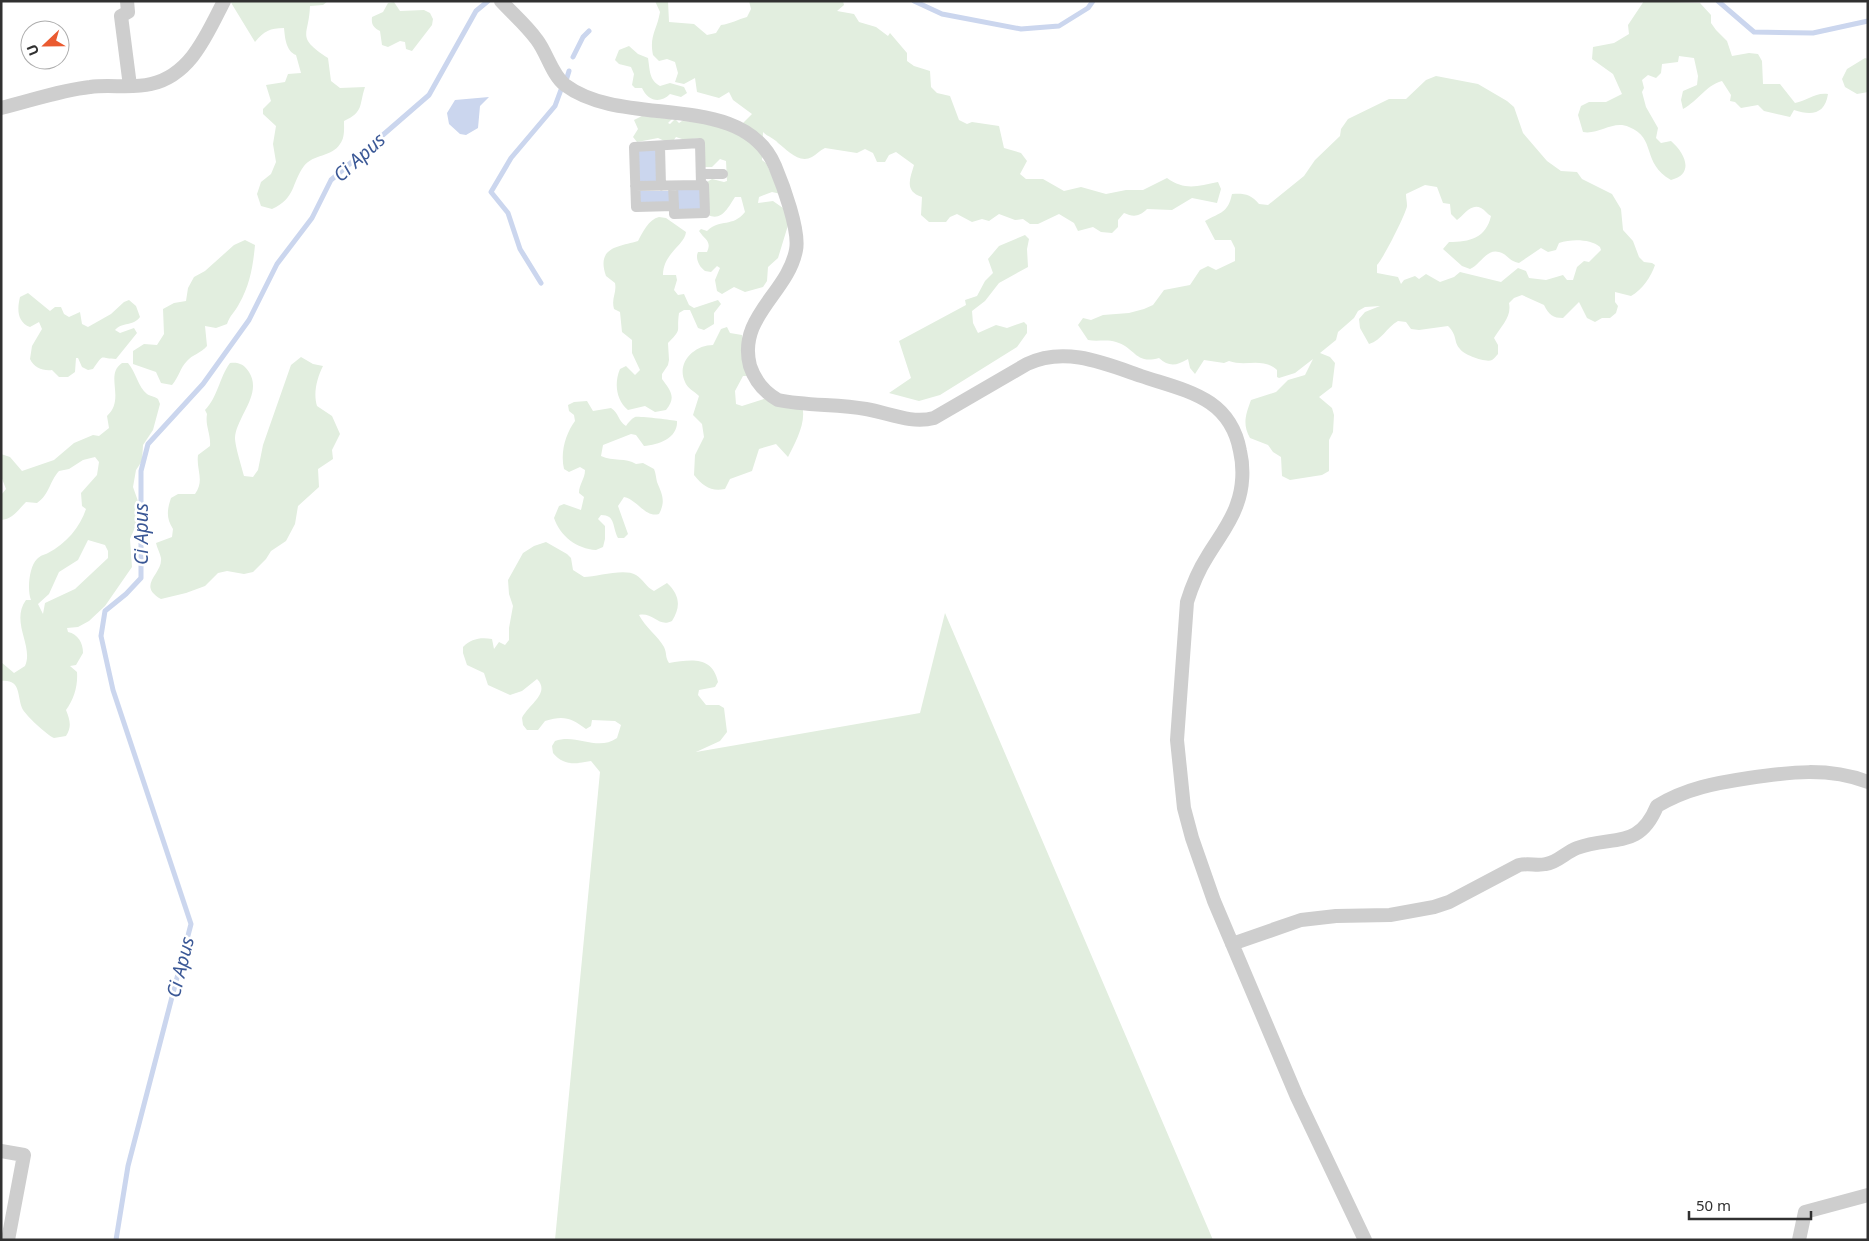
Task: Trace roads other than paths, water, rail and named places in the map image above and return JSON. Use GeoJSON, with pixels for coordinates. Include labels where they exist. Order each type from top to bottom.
{"type":"FeatureCollection","features":[{"type":"Feature","properties":{"kind":"street"},"geometry":{"type":"LineString","coordinates":[[127,1],[128,12],[121,16],[130,86]]}},
{"type":"Feature","properties":{"kind":"street"},"geometry":{"type":"LineString","coordinates":[[1,108],[90,86],[130,86],[161,81],[188,64],[197,52],[224,1]]}},
{"type":"Feature","properties":{"kind":"street"},"geometry":{"type":"LineString","coordinates":[[501,1],[537,40],[564,84],[582,94],[603,102],[635,109],[724,122],[741,128],[766,149],[776,167],[792,214],[797,249],[786,274],[751,328],[748,353],[752,373],[759,384],[768,394],[778,400],[864,408],[916,420],[926,420],[942,413],[1027,364],[1038,359],[1062,356],[1095,361],[1187,392],[1211,402],[1226,415],[1239,444],[1242,460],[1241,484],[1237,504],[1193,582],[1187,602],[1177,740],[1184,808],[1192,838],[1232,944],[1297,1097],[1365,1240]]}},
{"type":"Feature","properties":{"kind":"street"},"geometry":{"type":"LineString","coordinates":[[673,186],[674,206],[674,214],[705,213],[704,185],[701,185],[700,143],[634,147],[636,207],[674,206]]}},
{"type":"Feature","properties":{"kind":"street"},"geometry":{"type":"LineString","coordinates":[[660,146],[661,186]]}},
{"type":"Feature","properties":{"kind":"street"},"geometry":{"type":"LineString","coordinates":[[701,174],[723,174]]}},
{"type":"Feature","properties":{"kind":"street"},"geometry":{"type":"LineString","coordinates":[[635,186],[701,185]]}},
{"type":"Feature","properties":{"kind":"street"},"geometry":{"type":"LineString","coordinates":[[1232,944],[1301,920],[1336,916],[1390,915],[1449,902],[1519,865],[1529,863],[1546,864],[1578,847],[1611,842],[1635,835],[1650,822],[1657,806],[1708,784],[1792,771],[1816,771],[1868,782]]}},
{"type":"Feature","properties":{"kind":"street"},"geometry":{"type":"LineString","coordinates":[[1,1151],[24,1155],[8,1240]]}},
{"type":"Feature","properties":{"kind":"street"},"geometry":{"type":"LineString","coordinates":[[1799,1240],[1805,1212],[1868,1195]]}},
{"type":"Feature","properties":{"kind":"water"},"geometry":{"type":"Polygon","coordinates":[[[489,97],[480,106],[478,128],[466,135],[460,134],[449,124],[447,113],[455,100],[489,97]]]}},
{"type":"Feature","properties":{"kind":"water"},"geometry":{"type":"Polygon","coordinates":[[[637,150],[658,150],[659,181],[638,181],[637,150]]]}},
{"type":"Feature","properties":{"kind":"water"},"geometry":{"type":"Polygon","coordinates":[[[703,188],[703,210],[677,210],[676,189],[703,188]]]}},
{"type":"Feature","properties":{"kind":"water"},"geometry":{"type":"Polygon","coordinates":[[[638,191],[669,191],[669,204],[638,205],[638,191]]]}},
{"type":"Feature","properties":{"kind":"waterway","name":"Ci Apus"},"geometry":{"type":"LineString","coordinates":[[116,1240],[128,1166],[191,924],[113,690],[101,636],[105,611],[126,594],[141,578],[141,471],[148,444],[203,384],[249,320],[277,264],[312,218],[331,180],[429,95],[476,11],[488,1]]}},
{"type":"Feature","properties":{"kind":"waterway","name":"Ci Apus"},"geometry":{"type":"LineString","coordinates":[[914,1],[942,14],[1021,29],[1059,26],[1088,8],[1093,1]]}},
{"type":"Feature","properties":{"kind":"waterway","name":"Ci Apus"},"geometry":{"type":"LineString","coordinates":[[1718,1],[1754,32],[1813,33],[1868,21]]}},
{"type":"Feature","properties":{"kind":"waterway"},"geometry":{"type":"LineString","coordinates":[[573,57],[583,37],[589,31]]}},
{"type":"Feature","properties":{"kind":"waterway"},"geometry":{"type":"LineString","coordinates":[[565,84],[569,71]]}},
{"type":"Feature","properties":{"kind":"waterway"},"geometry":{"type":"LineString","coordinates":[[541,283],[520,249],[508,213],[491,192],[511,158],[555,106],[562,87]]}}]}
